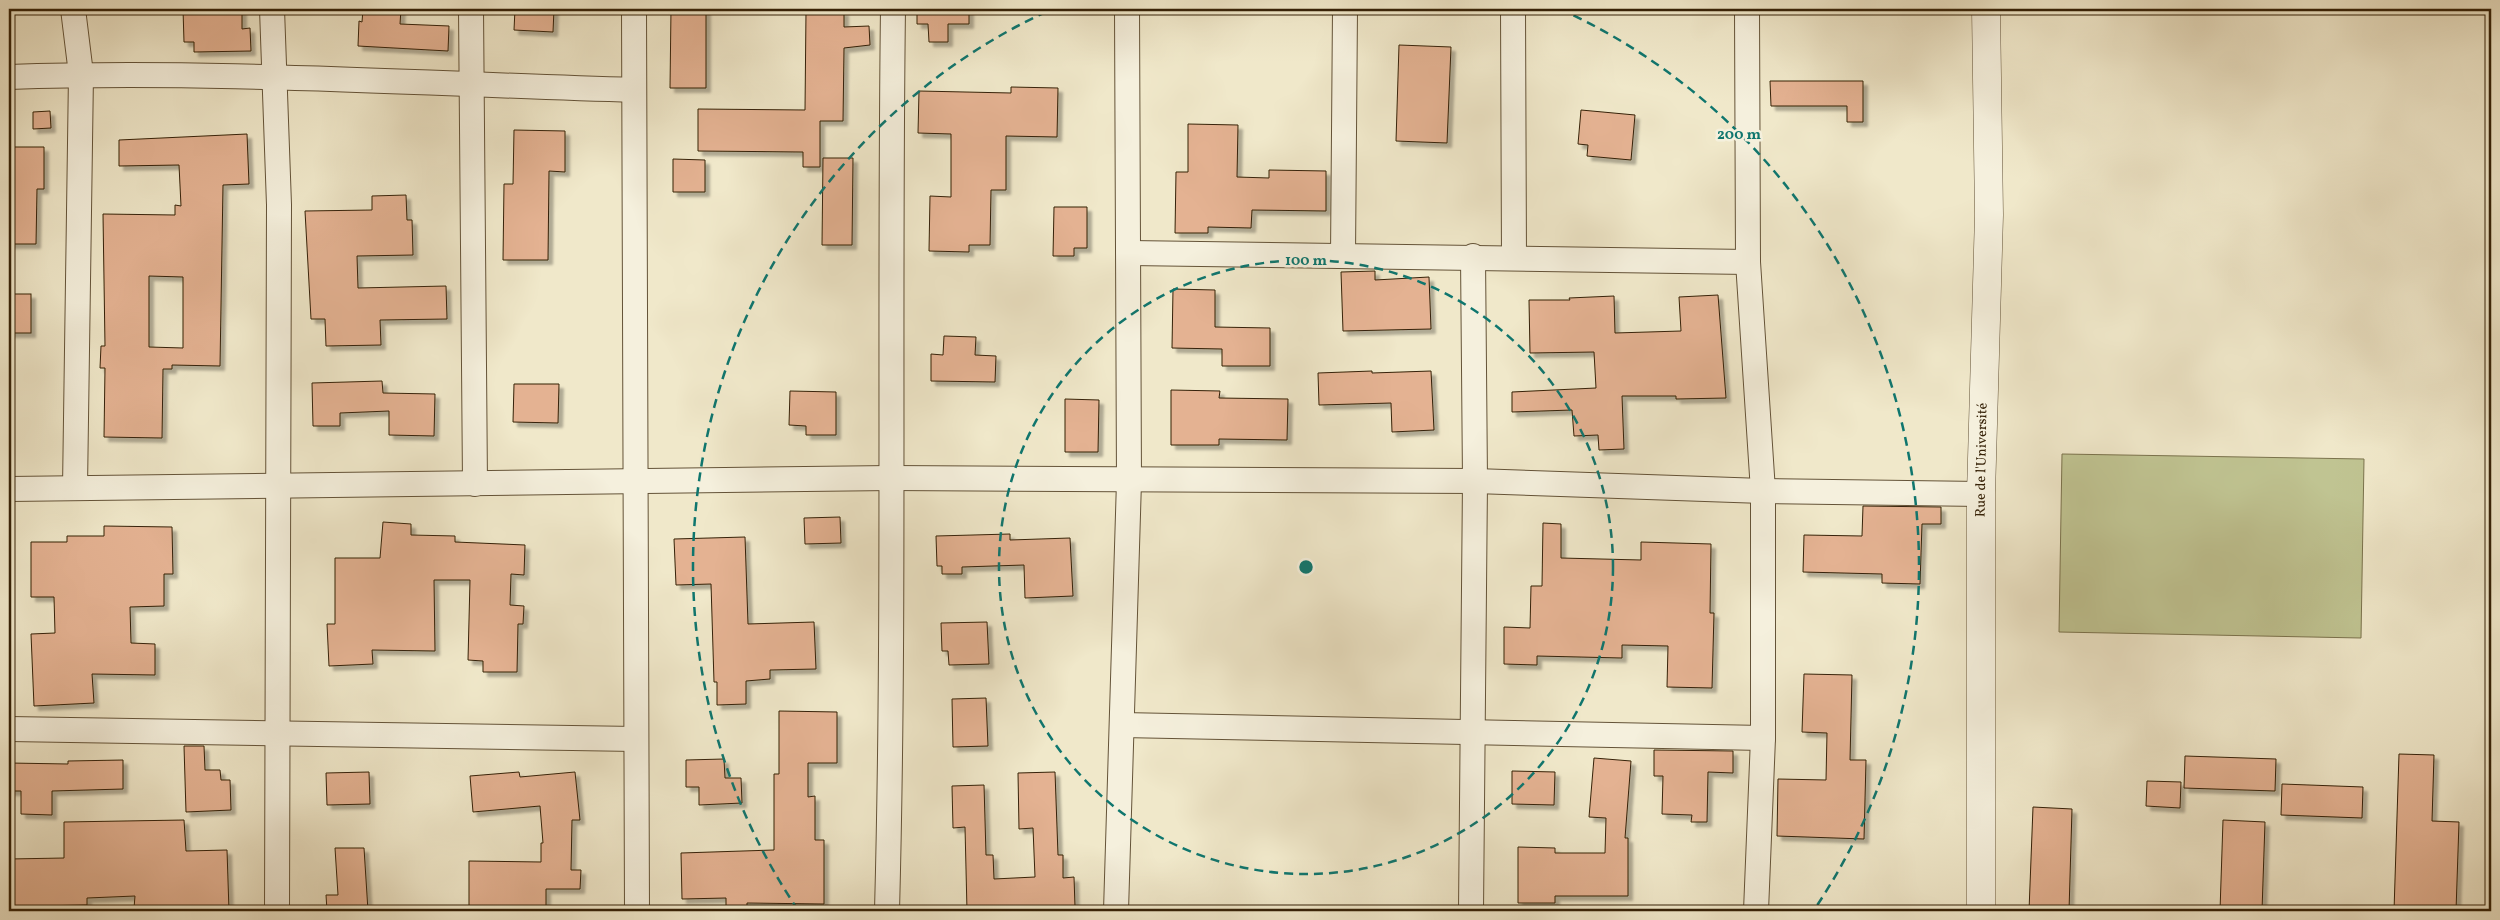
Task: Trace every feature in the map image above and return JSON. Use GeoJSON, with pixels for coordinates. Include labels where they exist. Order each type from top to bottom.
{"type":"FeatureCollection","features":[{"type":"Feature","properties":{"kind":"street"},"geometry":{"type":"LineString","coordinates":[[73,9],[81,74],[75,488]]}},
{"type":"Feature","properties":{"kind":"street"},"geometry":{"type":"LineString","coordinates":[[272,9],[276,78],[279,224],[277,911]]}},
{"type":"Feature","properties":{"kind":"street"},"geometry":{"type":"LineString","coordinates":[[471,9],[470,85],[475,484]]}},
{"type":"Feature","properties":{"kind":"street"},"geometry":{"type":"LineString","coordinates":[[634,9],[638,911]]}},
{"type":"Feature","properties":{"kind":"street"},"geometry":{"type":"LineString","coordinates":[[887,911],[892,741],[893,9]]}},
{"type":"Feature","properties":{"kind":"street"},"geometry":{"type":"LineString","coordinates":[[1116,911],[1129,481],[1130,253],[1127,9]]}},
{"type":"Feature","properties":{"kind":"street"},"geometry":{"type":"LineString","coordinates":[[1343,255],[1344,9]]}},
{"type":"Feature","properties":{"kind":"street"},"geometry":{"type":"LineString","coordinates":[[1513,9],[1514,257]]}},
{"type":"Feature","properties":{"kind":"street"},"geometry":{"type":"LineString","coordinates":[[1747,9],[1748,262],[1763,491],[1763,738],[1756,911]]}},
{"type":"Feature","properties":{"kind":"street","name":"Rue de l'Université"},"geometry":{"type":"LineString","coordinates":[[1981,911],[1981,494],[1989,216],[1986,9]]}},
{"type":"Feature","properties":{"kind":"street"},"geometry":{"type":"LineString","coordinates":[[9,76],[81,74],[276,78],[634,90]]}},
{"type":"Feature","properties":{"kind":"street"},"geometry":{"type":"LineString","coordinates":[[1130,253],[1473,256],[1748,262]]}},
{"type":"Feature","properties":{"kind":"street"},"geometry":{"type":"LineString","coordinates":[[1471,911],[1475,481],[1473,256]]}},
{"type":"Feature","properties":{"kind":"street"},"geometry":{"type":"LineString","coordinates":[[9,489],[891,478],[1129,481],[1475,481],[1763,491],[1981,494]]}},
{"type":"Feature","properties":{"kind":"street"},"geometry":{"type":"LineString","coordinates":[[1122,725],[1763,738]]}},
{"type":"Feature","properties":{"kind":"street"},"geometry":{"type":"LineString","coordinates":[[9,729],[636,739]]}},
{"type":"Feature","properties":{"kind":"green space"},"geometry":{"type":"Polygon","coordinates":[[[2062,454],[2364,459],[2361,638],[2059,632],[2062,454]]]}},
{"type":"Feature","properties":{"kind":"building"},"geometry":{"type":"Polygon","coordinates":[[[183,9],[242,9],[242,29],[250,28],[251,51],[194,52],[194,42],[184,42],[183,9]]]}},
{"type":"Feature","properties":{"kind":"building"},"geometry":{"type":"Polygon","coordinates":[[[363,9],[401,9],[400,24],[449,26],[448,51],[358,46],[359,21],[362,22],[363,9]]]}},
{"type":"Feature","properties":{"kind":"building"},"geometry":{"type":"Polygon","coordinates":[[[515,9],[554,9],[553,32],[514,30],[515,9]]]}},
{"type":"Feature","properties":{"kind":"building"},"geometry":{"type":"Polygon","coordinates":[[[671,9],[706,9],[706,88],[670,88],[671,9]]]}},
{"type":"Feature","properties":{"kind":"building"},"geometry":{"type":"Polygon","coordinates":[[[917,9],[969,9],[969,24],[948,24],[948,42],[929,42],[928,24],[917,24],[917,9]]]}},
{"type":"Feature","properties":{"kind":"building"},"geometry":{"type":"Polygon","coordinates":[[[806,11],[844,11],[844,27],[869,26],[870,45],[844,48],[843,121],[820,121],[820,167],[803,167],[803,152],[698,151],[698,109],[805,110],[806,11]]]}},
{"type":"Feature","properties":{"kind":"building"},"geometry":{"type":"Polygon","coordinates":[[[1399,45],[1451,47],[1447,143],[1396,141],[1399,45]]]}},
{"type":"Feature","properties":{"kind":"building"},"geometry":{"type":"Polygon","coordinates":[[[1770,81],[1863,81],[1863,122],[1847,122],[1847,106],[1771,106],[1770,81]]]}},
{"type":"Feature","properties":{"kind":"building"},"geometry":{"type":"Polygon","coordinates":[[[1011,87],[1058,88],[1057,137],[1006,136],[1006,190],[991,190],[990,245],[969,245],[969,252],[929,251],[930,196],[951,197],[951,134],[918,133],[919,91],[1011,93],[1011,87]]]}},
{"type":"Feature","properties":{"kind":"building"},"geometry":{"type":"Polygon","coordinates":[[[1581,110],[1635,115],[1631,160],[1587,156],[1588,145],[1578,144],[1581,110]]]}},
{"type":"Feature","properties":{"kind":"building"},"geometry":{"type":"Polygon","coordinates":[[[50,111],[51,128],[33,129],[33,112],[50,111]]]}},
{"type":"Feature","properties":{"kind":"building"},"geometry":{"type":"Polygon","coordinates":[[[1188,124],[1238,125],[1237,177],[1269,178],[1269,170],[1326,171],[1326,211],[1252,210],[1251,228],[1208,227],[1208,233],[1175,233],[1176,172],[1188,172],[1188,124]]]}},
{"type":"Feature","properties":{"kind":"building"},"geometry":{"type":"Polygon","coordinates":[[[514,130],[565,131],[565,172],[549,171],[548,260],[503,260],[504,184],[513,184],[514,130]]]}},
{"type":"Feature","properties":{"kind":"building"},"geometry":{"type":"Polygon","coordinates":[[[247,134],[249,184],[223,185],[220,366],[172,365],[172,369],[163,369],[162,438],[104,437],[105,368],[100,368],[101,346],[105,346],[103,214],[175,215],[175,205],[181,206],[179,165],[119,166],[119,140],[247,134]],[[149,276],[149,347],[183,348],[183,277],[149,276]]]}},
{"type":"Feature","properties":{"kind":"building"},"geometry":{"type":"Polygon","coordinates":[[[9,147],[44,147],[44,189],[37,189],[36,244],[9,244],[9,147]]]}},
{"type":"Feature","properties":{"kind":"building"},"geometry":{"type":"Polygon","coordinates":[[[823,158],[853,158],[852,245],[822,245],[823,158]]]}},
{"type":"Feature","properties":{"kind":"building"},"geometry":{"type":"Polygon","coordinates":[[[673,159],[705,160],[705,192],[673,192],[673,159]]]}},
{"type":"Feature","properties":{"kind":"building"},"geometry":{"type":"Polygon","coordinates":[[[406,195],[407,220],[412,220],[413,255],[357,256],[358,288],[446,286],[447,319],[380,320],[381,345],[326,346],[325,319],[311,319],[305,211],[372,210],[372,196],[406,195]]]}},
{"type":"Feature","properties":{"kind":"building"},"geometry":{"type":"Polygon","coordinates":[[[1054,207],[1087,207],[1087,248],[1074,248],[1074,256],[1053,256],[1054,207]]]}},
{"type":"Feature","properties":{"kind":"building"},"geometry":{"type":"Polygon","coordinates":[[[1375,271],[1375,280],[1429,277],[1431,329],[1343,331],[1341,272],[1375,271]]]}},
{"type":"Feature","properties":{"kind":"building"},"geometry":{"type":"Polygon","coordinates":[[[1173,289],[1215,290],[1215,327],[1270,328],[1270,366],[1222,366],[1222,349],[1172,348],[1173,289]]]}},
{"type":"Feature","properties":{"kind":"building"},"geometry":{"type":"Polygon","coordinates":[[[9,294],[31,294],[31,333],[9,333],[9,294]]]}},
{"type":"Feature","properties":{"kind":"building"},"geometry":{"type":"Polygon","coordinates":[[[1718,295],[1726,398],[1676,399],[1676,396],[1622,396],[1624,449],[1599,450],[1598,435],[1574,436],[1572,410],[1512,412],[1512,392],[1596,388],[1594,352],[1530,353],[1529,300],[1570,300],[1569,298],[1614,296],[1615,333],[1681,331],[1679,297],[1718,295]]]}},
{"type":"Feature","properties":{"kind":"building"},"geometry":{"type":"Polygon","coordinates":[[[944,336],[976,337],[975,355],[996,356],[995,382],[931,381],[931,354],[943,355],[944,336]]]}},
{"type":"Feature","properties":{"kind":"building"},"geometry":{"type":"Polygon","coordinates":[[[1372,371],[1372,373],[1431,371],[1434,430],[1392,432],[1391,403],[1319,405],[1318,373],[1372,371]]]}},
{"type":"Feature","properties":{"kind":"building"},"geometry":{"type":"Polygon","coordinates":[[[382,381],[383,393],[435,394],[434,436],[389,435],[389,411],[340,413],[340,426],[313,426],[312,383],[382,381]]]}},
{"type":"Feature","properties":{"kind":"building"},"geometry":{"type":"Polygon","coordinates":[[[514,384],[559,384],[558,423],[513,422],[514,384]]]}},
{"type":"Feature","properties":{"kind":"building"},"geometry":{"type":"Polygon","coordinates":[[[1171,390],[1220,391],[1219,398],[1288,399],[1287,440],[1219,439],[1219,445],[1171,445],[1171,390]]]}},
{"type":"Feature","properties":{"kind":"building"},"geometry":{"type":"Polygon","coordinates":[[[790,391],[836,392],[836,435],[806,435],[806,426],[789,425],[790,391]]]}},
{"type":"Feature","properties":{"kind":"building"},"geometry":{"type":"Polygon","coordinates":[[[1065,399],[1099,400],[1098,452],[1065,452],[1065,399]]]}},
{"type":"Feature","properties":{"kind":"building"},"geometry":{"type":"Polygon","coordinates":[[[1863,506],[1941,507],[1941,524],[1922,524],[1920,584],[1882,583],[1882,574],[1803,572],[1804,535],[1862,536],[1863,506]]]}},
{"type":"Feature","properties":{"kind":"building"},"geometry":{"type":"Polygon","coordinates":[[[840,517],[841,543],[805,544],[804,518],[840,517]]]}},
{"type":"Feature","properties":{"kind":"building"},"geometry":{"type":"Polygon","coordinates":[[[383,522],[411,524],[411,535],[455,536],[455,542],[525,545],[524,575],[511,574],[510,605],[524,606],[523,624],[518,624],[517,672],[483,672],[483,661],[468,660],[470,580],[434,580],[435,651],[372,650],[373,664],[329,666],[327,624],[335,624],[335,558],[380,558],[383,522]]]}},
{"type":"Feature","properties":{"kind":"building"},"geometry":{"type":"Polygon","coordinates":[[[1543,523],[1561,524],[1561,558],[1641,560],[1641,542],[1711,544],[1710,613],[1714,613],[1712,688],[1667,687],[1668,646],[1622,645],[1622,658],[1537,656],[1537,665],[1504,664],[1504,627],[1530,628],[1531,586],[1542,586],[1543,523]]]}},
{"type":"Feature","properties":{"kind":"building"},"geometry":{"type":"Polygon","coordinates":[[[104,526],[172,527],[173,574],[164,574],[164,606],[130,607],[131,643],[155,644],[155,675],[92,674],[94,703],[34,706],[31,634],[55,633],[54,597],[31,597],[31,542],[67,542],[67,536],[104,536],[104,526]]]}},
{"type":"Feature","properties":{"kind":"building"},"geometry":{"type":"Polygon","coordinates":[[[1010,534],[1010,540],[1070,538],[1073,596],[1025,598],[1024,565],[962,567],[962,574],[942,574],[942,566],[937,566],[936,536],[1010,534]]]}},
{"type":"Feature","properties":{"kind":"building"},"geometry":{"type":"Polygon","coordinates":[[[745,537],[748,624],[814,622],[816,669],[770,670],[770,679],[746,681],[746,704],[717,705],[717,682],[714,682],[711,584],[676,585],[674,539],[745,537]]]}},
{"type":"Feature","properties":{"kind":"building"},"geometry":{"type":"Polygon","coordinates":[[[987,622],[989,664],[949,665],[948,651],[942,651],[941,623],[987,622]]]}},
{"type":"Feature","properties":{"kind":"building"},"geometry":{"type":"Polygon","coordinates":[[[1804,674],[1852,675],[1850,760],[1866,760],[1864,839],[1777,836],[1778,779],[1826,780],[1827,733],[1802,732],[1804,674]]]}},
{"type":"Feature","properties":{"kind":"building"},"geometry":{"type":"Polygon","coordinates":[[[986,698],[988,746],[953,747],[952,699],[986,698]]]}},
{"type":"Feature","properties":{"kind":"building"},"geometry":{"type":"Polygon","coordinates":[[[779,711],[837,712],[837,763],[808,763],[808,797],[815,796],[815,840],[824,840],[824,904],[747,903],[747,911],[726,911],[726,898],[682,899],[681,853],[774,850],[774,774],[779,774],[779,711]]]}},
{"type":"Feature","properties":{"kind":"building"},"geometry":{"type":"Polygon","coordinates":[[[184,746],[204,746],[205,770],[220,770],[221,780],[230,780],[231,810],[186,812],[184,746]]]}},
{"type":"Feature","properties":{"kind":"building"},"geometry":{"type":"Polygon","coordinates":[[[1654,750],[1733,751],[1733,773],[1708,772],[1707,822],[1691,822],[1692,815],[1662,814],[1663,776],[1654,776],[1654,750]]]}},
{"type":"Feature","properties":{"kind":"building"},"geometry":{"type":"Polygon","coordinates":[[[2399,754],[2434,755],[2432,821],[2459,822],[2456,911],[2394,911],[2399,754]]]}},
{"type":"Feature","properties":{"kind":"building"},"geometry":{"type":"Polygon","coordinates":[[[2185,756],[2276,759],[2275,791],[2184,788],[2185,756]]]}},
{"type":"Feature","properties":{"kind":"building"},"geometry":{"type":"Polygon","coordinates":[[[1594,758],[1631,761],[1625,838],[1628,838],[1628,896],[1555,896],[1555,903],[1518,903],[1518,847],[1555,848],[1555,853],[1605,853],[1606,818],[1589,817],[1594,758]]]}},
{"type":"Feature","properties":{"kind":"building"},"geometry":{"type":"Polygon","coordinates":[[[724,759],[725,778],[741,778],[742,803],[699,805],[699,787],[686,787],[686,760],[724,759]]]}},
{"type":"Feature","properties":{"kind":"building"},"geometry":{"type":"Polygon","coordinates":[[[123,760],[123,789],[52,791],[52,815],[21,814],[21,791],[9,791],[9,763],[68,764],[68,761],[123,760]]]}},
{"type":"Feature","properties":{"kind":"building"},"geometry":{"type":"Polygon","coordinates":[[[1512,771],[1555,772],[1554,805],[1512,804],[1512,771]]]}},
{"type":"Feature","properties":{"kind":"building"},"geometry":{"type":"Polygon","coordinates":[[[369,772],[370,804],[327,805],[326,773],[369,772]]]}},
{"type":"Feature","properties":{"kind":"building"},"geometry":{"type":"Polygon","coordinates":[[[519,772],[520,777],[575,772],[580,820],[572,820],[571,870],[581,870],[580,889],[546,889],[546,911],[526,911],[526,906],[469,906],[469,861],[541,862],[541,843],[543,843],[540,806],[473,812],[470,776],[519,772]]]}},
{"type":"Feature","properties":{"kind":"building"},"geometry":{"type":"Polygon","coordinates":[[[1055,772],[1058,855],[1063,855],[1063,878],[1074,877],[1075,907],[967,911],[965,827],[953,828],[952,786],[984,785],[986,855],[993,855],[994,879],[1035,877],[1033,828],[1019,829],[1018,773],[1055,772]]]}},
{"type":"Feature","properties":{"kind":"building"},"geometry":{"type":"Polygon","coordinates":[[[2147,781],[2181,782],[2180,808],[2146,806],[2147,781]]]}},
{"type":"Feature","properties":{"kind":"building"},"geometry":{"type":"Polygon","coordinates":[[[2282,784],[2363,787],[2362,818],[2281,815],[2282,784]]]}},
{"type":"Feature","properties":{"kind":"building"},"geometry":{"type":"Polygon","coordinates":[[[2033,807],[2072,809],[2069,911],[2029,911],[2033,807]]]}},
{"type":"Feature","properties":{"kind":"building"},"geometry":{"type":"Polygon","coordinates":[[[184,820],[186,851],[227,850],[229,911],[134,908],[135,896],[87,898],[87,905],[36,906],[36,909],[9,910],[9,859],[64,858],[64,822],[184,820]]]}},
{"type":"Feature","properties":{"kind":"building"},"geometry":{"type":"Polygon","coordinates":[[[2223,820],[2265,822],[2262,911],[2220,911],[2223,820]]]}},
{"type":"Feature","properties":{"kind":"building"},"geometry":{"type":"Polygon","coordinates":[[[335,848],[364,848],[368,911],[327,911],[326,895],[338,895],[335,848]]]}}]}
